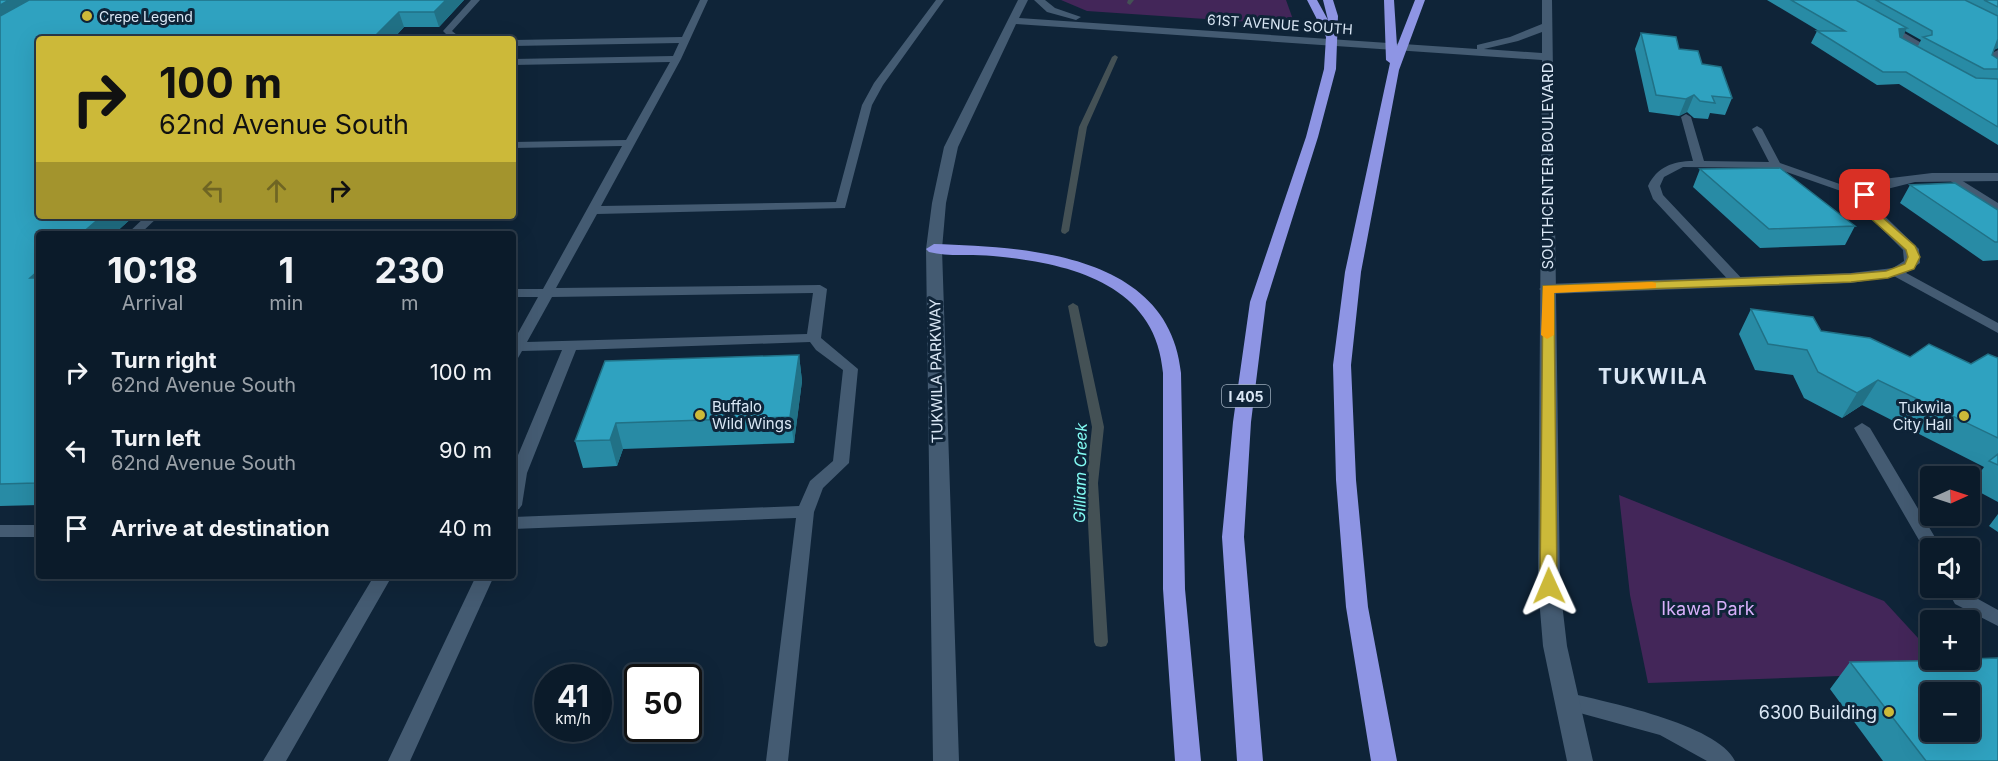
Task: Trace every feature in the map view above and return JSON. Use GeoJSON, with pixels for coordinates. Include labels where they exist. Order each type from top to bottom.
{"type":"FeatureCollection","features":[{"type":"Feature","properties":{"kind":"highway"},"geometry":{"type":"LineString","coordinates":[[1311,0],[1334,41]]}},
{"type":"Feature","properties":{"kind":"highway","name":"I 405"},"geometry":{"type":"LineString","coordinates":[[1250,761],[1233,537],[1242,422],[1258,302],[1312,138],[1330,69],[1334,41],[1333,16],[1328,0]]}},
{"type":"Feature","properties":{"kind":"highway"},"geometry":{"type":"LineString","coordinates":[[1389,0],[1393,70]]}},
{"type":"Feature","properties":{"kind":"highway"},"geometry":{"type":"LineString","coordinates":[[1384,761],[1357,607],[1346,480],[1342,365],[1353,272],[1393,70],[1404,34],[1410,0]]}},
{"type":"Feature","properties":{"kind":"highway"},"geometry":{"type":"LineString","coordinates":[[1404,34],[1420,0]]}},
{"type":"Feature","properties":{"kind":"highway"},"geometry":{"type":"LineString","coordinates":[[934,249],[1030,254],[1065,262],[1095,273],[1136,299],[1151,315],[1165,340],[1170,360],[1172,394],[1174,592],[1188,761]]}},
{"type":"Feature","properties":{"kind":"main road","name":"TUKWILA PARKWAY"},"geometry":{"type":"LineString","coordinates":[[946,761],[934,249],[939,203],[951,147],[1023,0]]}},
{"type":"Feature","properties":{"kind":"main road"},"geometry":{"type":"LineString","coordinates":[[1039,0],[1059,13],[1119,27]]}},
{"type":"Feature","properties":{"kind":"main road","name":"SOUTHCENTER BOULEVARD"},"geometry":{"type":"LineString","coordinates":[[1547,0],[1549,586],[1555,646],[1565,701],[1580,761]]}},
{"type":"Feature","properties":{"kind":"main road","name":"61ST AVENUE SOUTH"},"geometry":{"type":"LineString","coordinates":[[1012,21],[1546,57]]}},
{"type":"Feature","properties":{"kind":"main road"},"geometry":{"type":"LineString","coordinates":[[1462,52],[1514,39],[1546,26]]}},
{"type":"Feature","properties":{"kind":"main road"},"geometry":{"type":"LineString","coordinates":[[1998,53],[1993,67],[1998,72]]}},
{"type":"Feature","properties":{"kind":"main road"},"geometry":{"type":"LineString","coordinates":[[1548,289],[1851,278],[1897,272],[1912,263],[1911,249],[1870,213],[1864,204],[1865,195],[1869,189],[1892,182],[1998,177]]}},
{"type":"Feature","properties":{"kind":"lane"},"geometry":{"type":"LineString","coordinates":[[453,36],[447,31],[476,0]]}},
{"type":"Feature","properties":{"kind":"lane"},"geometry":{"type":"LineString","coordinates":[[516,347],[520,330],[548,292],[594,210],[676,58],[704,0]]}},
{"type":"Feature","properties":{"kind":"lane"},"geometry":{"type":"LineString","coordinates":[[594,210],[841,205],[867,105],[878,85],[940,0]]}},
{"type":"Feature","properties":{"kind":"lane"},"geometry":{"type":"LineString","coordinates":[[1879,22],[1920,45],[1898,45],[1917,56]]}},
{"type":"Feature","properties":{"kind":"lane"},"geometry":{"type":"LineString","coordinates":[[516,43],[685,40]]}},
{"type":"Feature","properties":{"kind":"lane"},"geometry":{"type":"LineString","coordinates":[[516,62],[676,58]]}},
{"type":"Feature","properties":{"kind":"lane"},"geometry":{"type":"LineString","coordinates":[[1686,117],[1699,162]]}},
{"type":"Feature","properties":{"kind":"lane"},"geometry":{"type":"LineString","coordinates":[[1757,129],[1776,165]]}},
{"type":"Feature","properties":{"kind":"lane"},"geometry":{"type":"LineString","coordinates":[[516,146],[630,143]]}},
{"type":"Feature","properties":{"kind":"lane"},"geometry":{"type":"LineString","coordinates":[[1739,283],[1657,196],[1653,186],[1659,175],[1669,168],[1699,162],[1776,165],[1865,195]]}},
{"type":"Feature","properties":{"kind":"lane"},"geometry":{"type":"LineString","coordinates":[[1953,178],[1998,208]]}},
{"type":"Feature","properties":{"kind":"lane"},"geometry":{"type":"LineString","coordinates":[[136,231],[150,219]]}},
{"type":"Feature","properties":{"kind":"lane"},"geometry":{"type":"LineString","coordinates":[[1897,272],[1998,329]]}},
{"type":"Feature","properties":{"kind":"lane"},"geometry":{"type":"LineString","coordinates":[[516,293],[820,289],[814,338],[821,347],[851,369],[841,464],[816,485],[805,512],[777,761]]}},
{"type":"Feature","properties":{"kind":"lane"},"geometry":{"type":"LineString","coordinates":[[516,351],[814,338]]}},
{"type":"Feature","properties":{"kind":"lane"},"geometry":{"type":"LineString","coordinates":[[516,489],[519,473],[570,347]]}},
{"type":"Feature","properties":{"kind":"lane"},"geometry":{"type":"LineString","coordinates":[[1862,428],[1927,538]]}},
{"type":"Feature","properties":{"kind":"lane"},"geometry":{"type":"LineString","coordinates":[[516,523],[805,512]]}},
{"type":"Feature","properties":{"kind":"lane"},"geometry":{"type":"LineString","coordinates":[[0,531],[36,531]]}},
{"type":"Feature","properties":{"kind":"lane"},"geometry":{"type":"LineString","coordinates":[[274,761],[381,579]]}},
{"type":"Feature","properties":{"kind":"lane"},"geometry":{"type":"LineString","coordinates":[[399,761],[484,579]]}},
{"type":"Feature","properties":{"kind":"lane"},"geometry":{"type":"LineString","coordinates":[[1961,598],[1998,619]]}},
{"type":"Feature","properties":{"kind":"lane"},"geometry":{"type":"LineString","coordinates":[[1565,701],[1663,725],[1687,735],[1724,761]]}},
{"type":"Feature","properties":{"kind":"green space"},"geometry":{"type":"Polygon","coordinates":[[[1061,0],[1286,0],[1295,25],[1087,11],[1061,0]]]}},
{"type":"Feature","properties":{"kind":"green space","name":"Ikawa Park"},"geometry":{"type":"Polygon","coordinates":[[[1619,495],[1884,601],[1920,640],[1920,670],[1947,670],[1949,672],[1648,683],[1630,595],[1619,495]]]}},
{"type":"Feature","properties":{"kind":"building"},"geometry":{"type":"Polygon","coordinates":[[[29,0],[446,0],[434,12],[399,12],[376,35],[36,36],[36,219],[98,219],[84,231],[36,231],[36,273],[30,278],[36,278],[36,483],[0,484],[0,16],[29,0]]]}},
{"type":"Feature","properties":{"kind":"building"},"geometry":{"type":"Polygon","coordinates":[[[1791,0],[1856,0],[1907,28],[1899,29],[1900,37],[1976,78],[1998,79],[1998,127],[1906,72],[1883,72],[1817,31],[1845,31],[1791,0]]]}},
{"type":"Feature","properties":{"kind":"building"},"geometry":{"type":"Polygon","coordinates":[[[1876,0],[1965,0],[1998,16],[1998,39],[1992,55],[1998,59],[1998,69],[1984,69],[1923,37],[1932,35],[1932,31],[1876,0]]]}},
{"type":"Feature","properties":{"kind":"building"},"geometry":{"type":"Polygon","coordinates":[[[1984,0],[1998,0],[1998,7],[1984,0]]]}},
{"type":"Feature","properties":{"kind":"building"},"geometry":{"type":"Polygon","coordinates":[[[1641,33],[1676,37],[1679,49],[1698,51],[1702,64],[1721,67],[1732,98],[1712,96],[1715,103],[1700,101],[1694,95],[1686,99],[1656,95],[1641,33]]]}},
{"type":"Feature","properties":{"kind":"building"},"geometry":{"type":"Polygon","coordinates":[[[1780,168],[1855,226],[1769,229],[1700,169],[1780,168]]]}},
{"type":"Feature","properties":{"kind":"building"},"geometry":{"type":"Polygon","coordinates":[[[1955,183],[1998,210],[1998,242],[1910,185],[1955,183]]]}},
{"type":"Feature","properties":{"kind":"building"},"geometry":{"type":"Polygon","coordinates":[[[1751,309],[1813,317],[1821,331],[1870,338],[1910,357],[1929,344],[1971,364],[1988,354],[1998,358],[1998,438],[1878,380],[1857,393],[1818,372],[1807,350],[1768,344],[1751,309]]]}},
{"type":"Feature","properties":{"kind":"building"},"geometry":{"type":"Polygon","coordinates":[[[799,355],[790,417],[616,423],[610,440],[575,441],[605,361],[799,355]]]}},
{"type":"Feature","properties":{"kind":"building"},"geometry":{"type":"Polygon","coordinates":[[[1998,454],[1998,465],[1989,461],[1998,454]]]}},
{"type":"Feature","properties":{"kind":"building"},"geometry":{"type":"Polygon","coordinates":[[[1998,658],[1998,761],[1926,761],[1850,662],[1920,661],[1920,670],[1980,670],[1980,659],[1998,658]]]}},
{"type":"Feature","properties":{"kind":"waterway","name":"Gilliam Creek"},"geometry":{"type":"LineString","coordinates":[[1065,231],[1083,127],[1115,57]]}},
{"type":"Feature","properties":{"kind":"waterway","name":"Gilliam Creek"},"geometry":{"type":"LineString","coordinates":[[1073,306],[1098,427],[1092,483],[1101,642]]}},
{"type":"Feature","properties":{"kind":"slow traffic"},"geometry":{"type":"LineString","coordinates":[[1547,335],[1548,289],[1652,286]]}},
{"type":"Feature","properties":{"kind":"place","name":"Crepe Legend"},"geometry":{"type":"Point","coordinates":[87,16]}},
{"type":"Feature","properties":{"kind":"place","name":"Buffalo Wild Wings"},"geometry":{"type":"Point","coordinates":[700,415]}},
{"type":"Feature","properties":{"kind":"place","name":"Tukwila City Hall"},"geometry":{"type":"Point","coordinates":[1964,416]}},
{"type":"Feature","properties":{"kind":"place","name":"6300 Building"},"geometry":{"type":"Point","coordinates":[1889,712]}},
{"type":"Feature","properties":{"kind":"district","name":"TUKWILA"},"geometry":{"type":"Point","coordinates":[1653,376]}},
{"type":"Feature","properties":{"kind":"route"},"geometry":{"type":"LineString","coordinates":[[1549,586],[1546,425],[1548,289],[1851,278],[1888,274],[1909,266],[1914,257],[1911,249],[1870,213],[1864,204],[1865,195]]}}]}
